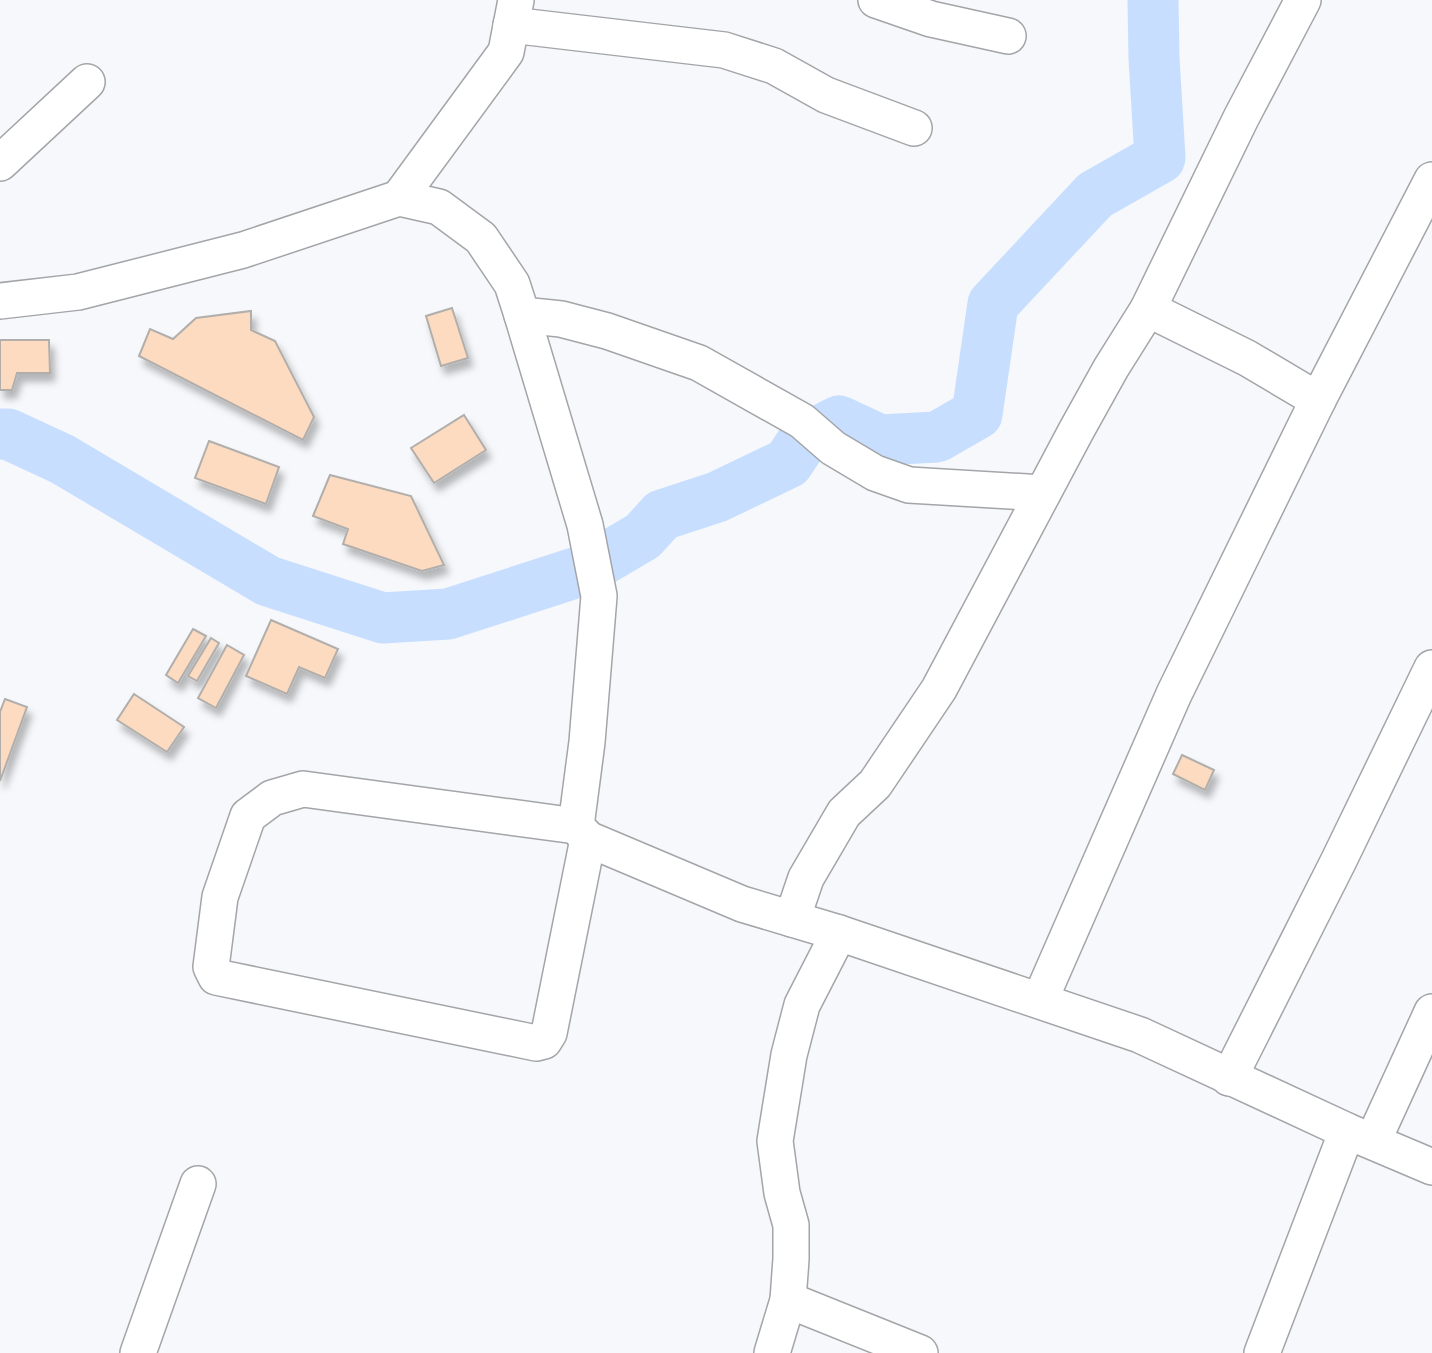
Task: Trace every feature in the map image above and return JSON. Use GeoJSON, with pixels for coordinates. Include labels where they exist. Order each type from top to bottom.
{"type":"FeatureCollection","features":[{"type":"Feature","properties":{"kind":"street"},"geometry":{"type":"LineString","coordinates":[[876,0],[931,19],[1008,36]]}},
{"type":"Feature","properties":{"kind":"street"},"geometry":{"type":"LineString","coordinates":[[792,919],[806,878],[844,813],[875,784],[939,689],[1111,368],[1148,309],[1241,117],[1303,0]]}},
{"type":"Feature","properties":{"kind":"street"},"geometry":{"type":"LineString","coordinates":[[399,198],[506,52],[514,13],[724,50],[774,66],[827,95],[914,128]]}},
{"type":"Feature","properties":{"kind":"street"},"geometry":{"type":"LineString","coordinates":[[0,163],[87,82]]}},
{"type":"Feature","properties":{"kind":"street"},"geometry":{"type":"LineString","coordinates":[[1040,1000],[1174,694],[1318,400],[1432,180]]}},
{"type":"Feature","properties":{"kind":"street"},"geometry":{"type":"LineString","coordinates":[[0,301],[78,292],[243,250],[399,198],[439,207],[481,238],[512,284],[522,315],[585,525],[598,596],[582,832],[549,1033],[544,1041],[536,1044],[216,977],[211,967],[220,897],[248,816],[272,798],[303,789],[582,832],[742,904],[839,933],[1140,1035],[1228,1078],[1432,1167]]}},
{"type":"Feature","properties":{"kind":"street"},"geometry":{"type":"LineString","coordinates":[[1148,309],[1247,358],[1318,400]]}},
{"type":"Feature","properties":{"kind":"street"},"geometry":{"type":"LineString","coordinates":[[522,315],[561,319],[607,331],[699,363],[802,421],[833,448],[875,473],[909,485],[1043,493]]}},
{"type":"Feature","properties":{"kind":"street"},"geometry":{"type":"LineString","coordinates":[[1228,1078],[1339,860],[1432,668]]}},
{"type":"Feature","properties":{"kind":"street"},"geometry":{"type":"LineString","coordinates":[[772,1353],[788,1300],[791,1259],[791,1225],[782,1193],[775,1141],[789,1055],[802,1005],[839,933]]}},
{"type":"Feature","properties":{"kind":"street"},"geometry":{"type":"LineString","coordinates":[[1262,1353],[1360,1136],[1432,1012]]}},
{"type":"Feature","properties":{"kind":"street"},"geometry":{"type":"LineString","coordinates":[[138,1353],[198,1184]]}},
{"type":"Feature","properties":{"kind":"street"},"geometry":{"type":"LineString","coordinates":[[788,1300],[920,1353]]}},
{"type":"Feature","properties":{"kind":"building"},"geometry":{"type":"Polygon","coordinates":[[[452,308],[468,358],[441,366],[426,316],[452,308]]]}},
{"type":"Feature","properties":{"kind":"building"},"geometry":{"type":"Polygon","coordinates":[[[251,311],[251,330],[275,341],[314,417],[303,440],[139,356],[150,329],[173,339],[196,318],[251,311]]]}},
{"type":"Feature","properties":{"kind":"building"},"geometry":{"type":"Polygon","coordinates":[[[0,340],[49,340],[50,373],[17,373],[12,390],[0,390],[0,340]]]}},
{"type":"Feature","properties":{"kind":"building"},"geometry":{"type":"Polygon","coordinates":[[[464,415],[486,450],[434,483],[411,448],[464,415]]]}},
{"type":"Feature","properties":{"kind":"building"},"geometry":{"type":"Polygon","coordinates":[[[209,441],[279,467],[266,504],[195,478],[209,441]]]}},
{"type":"Feature","properties":{"kind":"building"},"geometry":{"type":"Polygon","coordinates":[[[330,475],[411,496],[444,565],[422,571],[343,544],[348,529],[313,516],[330,475]]]}},
{"type":"Feature","properties":{"kind":"building"},"geometry":{"type":"Polygon","coordinates":[[[271,620],[338,649],[325,678],[299,667],[287,694],[246,676],[271,620]]]}},
{"type":"Feature","properties":{"kind":"building"},"geometry":{"type":"Polygon","coordinates":[[[193,629],[206,636],[178,683],[166,675],[193,629]]]}},
{"type":"Feature","properties":{"kind":"building"},"geometry":{"type":"Polygon","coordinates":[[[211,638],[219,643],[197,681],[188,676],[211,638]]]}},
{"type":"Feature","properties":{"kind":"building"},"geometry":{"type":"Polygon","coordinates":[[[227,645],[244,655],[216,708],[198,698],[227,645]]]}},
{"type":"Feature","properties":{"kind":"building"},"geometry":{"type":"Polygon","coordinates":[[[134,694],[184,727],[167,752],[117,720],[134,694]]]}},
{"type":"Feature","properties":{"kind":"building"},"geometry":{"type":"Polygon","coordinates":[[[5,699],[27,707],[0,781],[0,712],[5,699]]]}},
{"type":"Feature","properties":{"kind":"building"},"geometry":{"type":"Polygon","coordinates":[[[1182,755],[1214,770],[1205,790],[1173,774],[1182,755]]]}},
{"type":"Feature","properties":{"kind":"waterway"},"geometry":{"type":"LineString","coordinates":[[0,434],[8,434],[62,459],[268,581],[383,618],[448,614],[587,569],[643,536],[662,515],[717,497],[788,463],[804,439],[839,421],[880,440],[937,437],[977,414],[993,304],[1095,195],[1160,158],[1153,0]]}}]}
